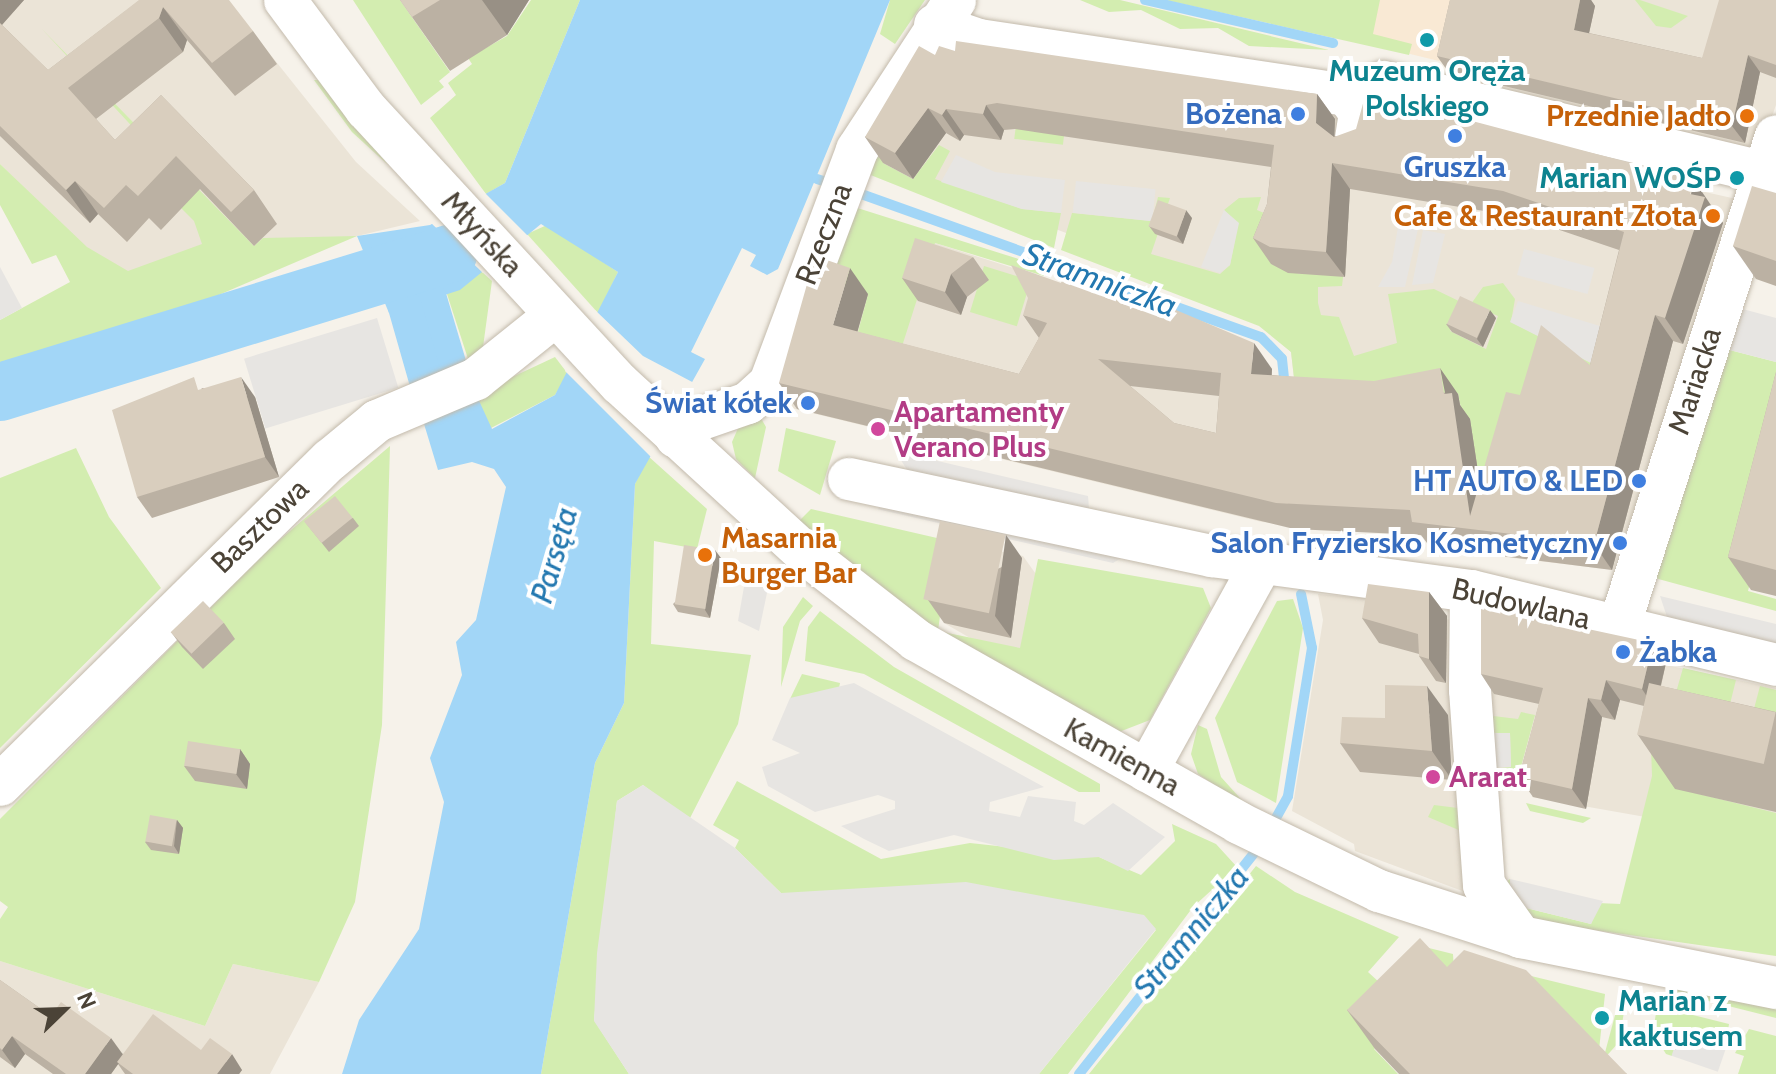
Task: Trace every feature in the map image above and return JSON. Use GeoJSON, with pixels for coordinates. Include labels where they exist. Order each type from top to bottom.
{"type":"FeatureCollection","features":[{"type":"Feature","properties":{"kind":"street","name":"Młyńska"},"geometry":{"type":"LineString","coordinates":[[285,0],[347,87],[564,324]]}},
{"type":"Feature","properties":{"kind":"street","name":"Młyńska"},"geometry":{"type":"LineString","coordinates":[[322,0],[392,134]]}},
{"type":"Feature","properties":{"kind":"street"},"geometry":{"type":"LineString","coordinates":[[945,12],[979,40],[1356,92],[1384,82],[1764,183]]}},
{"type":"Feature","properties":{"kind":"street","name":"Rzeczna"},"geometry":{"type":"LineString","coordinates":[[675,436],[696,421],[748,403],[770,383],[834,202],[852,162],[945,12]]}},
{"type":"Feature","properties":{"kind":"street"},"geometry":{"type":"LineString","coordinates":[[1356,92],[1360,113],[1356,139]]}},
{"type":"Feature","properties":{"kind":"street","name":"Mariacka"},"geometry":{"type":"LineString","coordinates":[[1619,627],[1764,183]]}},
{"type":"Feature","properties":{"kind":"street","name":"Kamienna"},"geometry":{"type":"LineString","coordinates":[[564,324],[675,436],[916,640],[1239,823],[1300,855],[1422,908],[1521,937],[1776,988]]}},
{"type":"Feature","properties":{"kind":"street","name":"Basztowa"},"geometry":{"type":"LineString","coordinates":[[0,785],[307,479],[377,421],[415,401],[476,379],[564,324]]}},
{"type":"Feature","properties":{"kind":"street","name":"Budowlana"},"geometry":{"type":"LineString","coordinates":[[849,479],[1104,536],[1471,591],[1776,665]]}},
{"type":"Feature","properties":{"kind":"street"},"geometry":{"type":"LineString","coordinates":[[1147,771],[1263,561]]}},
{"type":"Feature","properties":{"kind":"street"},"geometry":{"type":"LineString","coordinates":[[1471,591],[1470,690],[1484,885],[1521,937]]}},
{"type":"Feature","properties":{"kind":"shaded area"},"geometry":{"type":"Polygon","coordinates":[[[0,0],[227,0],[356,162],[420,221],[265,258],[246,238],[158,289],[85,247],[0,164],[0,0]]]}},
{"type":"Feature","properties":{"kind":"shaded area","name":"Muzeum Oręża Polskiego"},"geometry":{"type":"Polygon","coordinates":[[[1187,0],[1515,0],[1492,87],[1448,79],[1451,64],[1187,0]]]}},
{"type":"Feature","properties":{"kind":"shaded area"},"geometry":{"type":"Polygon","coordinates":[[[1515,0],[1776,0],[1776,105],[1759,153],[1492,87],[1515,0]]]}},
{"type":"Feature","properties":{"kind":"shaded area"},"geometry":{"type":"Polygon","coordinates":[[[937,50],[1354,114],[1741,200],[1613,570],[1429,548],[1427,536],[1262,522],[791,408],[841,213],[1060,283],[1272,368],[1267,422],[1294,378],[1291,352],[1224,293],[874,160],[937,50]]]}},
{"type":"Feature","properties":{"kind":"shaded area"},"geometry":{"type":"Polygon","coordinates":[[[956,155],[995,172],[1065,180],[1061,213],[1022,209],[941,182],[956,155]]]}},
{"type":"Feature","properties":{"kind":"shaded area"},"geometry":{"type":"Polygon","coordinates":[[[1076,181],[1156,189],[1152,221],[1073,213],[1076,181]]]}},
{"type":"Feature","properties":{"kind":"shaded area"},"geometry":{"type":"Polygon","coordinates":[[[1224,210],[1239,223],[1230,265],[1220,273],[1201,267],[1224,210]]]}},
{"type":"Feature","properties":{"kind":"shaded area"},"geometry":{"type":"Polygon","coordinates":[[[1398,227],[1418,229],[1405,287],[1378,287],[1392,262],[1398,227]]]}},
{"type":"Feature","properties":{"kind":"shaded area"},"geometry":{"type":"Polygon","coordinates":[[[1423,230],[1445,234],[1433,283],[1412,285],[1423,230]]]}},
{"type":"Feature","properties":{"kind":"shaded area"},"geometry":{"type":"Polygon","coordinates":[[[1524,249],[1595,268],[1588,294],[1517,275],[1524,249]]]}},
{"type":"Feature","properties":{"kind":"shaded area"},"geometry":{"type":"Polygon","coordinates":[[[0,267],[22,308],[0,320],[0,267]]]}},
{"type":"Feature","properties":{"kind":"shaded area"},"geometry":{"type":"Polygon","coordinates":[[[1518,301],[1603,327],[1591,363],[1510,322],[1518,301]]]}},
{"type":"Feature","properties":{"kind":"shaded area"},"geometry":{"type":"Polygon","coordinates":[[[1739,308],[1776,318],[1776,362],[1718,347],[1739,308]]]}},
{"type":"Feature","properties":{"kind":"shaded area"},"geometry":{"type":"Polygon","coordinates":[[[377,318],[398,388],[265,428],[244,359],[377,318]]]}},
{"type":"Feature","properties":{"kind":"shaded area"},"geometry":{"type":"Polygon","coordinates":[[[895,451],[1088,496],[1090,520],[913,479],[895,451]]]}},
{"type":"Feature","properties":{"kind":"shaded area"},"geometry":{"type":"Polygon","coordinates":[[[894,501],[1128,554],[1113,563],[877,509],[894,501]]]}},
{"type":"Feature","properties":{"kind":"shaded area"},"geometry":{"type":"Polygon","coordinates":[[[956,542],[1023,556],[1053,598],[1033,674],[944,623],[956,542]]]}},
{"type":"Feature","properties":{"kind":"shaded area"},"geometry":{"type":"Polygon","coordinates":[[[748,564],[772,569],[759,631],[738,621],[748,564]]]}},
{"type":"Feature","properties":{"kind":"shaded area"},"geometry":{"type":"Polygon","coordinates":[[[1318,594],[1388,600],[1408,611],[1776,688],[1776,840],[1532,797],[1535,784],[1463,783],[1465,892],[1355,851],[1354,844],[1292,811],[1323,620],[1318,594]]]}},
{"type":"Feature","properties":{"kind":"shaded area"},"geometry":{"type":"Polygon","coordinates":[[[1660,596],[1776,624],[1776,652],[1670,626],[1660,596]]]}},
{"type":"Feature","properties":{"kind":"shaded area"},"geometry":{"type":"Polygon","coordinates":[[[854,683],[1044,787],[990,802],[989,811],[1020,817],[1028,796],[1076,802],[1074,821],[1084,825],[1113,803],[1165,837],[1128,871],[1099,857],[1054,860],[954,835],[889,851],[864,839],[841,826],[895,809],[895,801],[878,795],[815,812],[768,786],[762,767],[800,753],[772,740],[790,698],[854,683]]]}},
{"type":"Feature","properties":{"kind":"shaded area"},"geometry":{"type":"Polygon","coordinates":[[[1492,733],[1510,733],[1511,767],[1487,768],[1492,733]]]}},
{"type":"Feature","properties":{"kind":"shaded area"},"geometry":{"type":"Polygon","coordinates":[[[643,785],[735,848],[781,893],[966,882],[1144,915],[1156,929],[1039,1074],[629,1074],[594,1021],[597,953],[617,801],[643,785]]]}},
{"type":"Feature","properties":{"kind":"shaded area"},"geometry":{"type":"Polygon","coordinates":[[[1510,879],[1603,901],[1591,924],[1510,904],[1510,879]]]}},
{"type":"Feature","properties":{"kind":"shaded area"},"geometry":{"type":"Polygon","coordinates":[[[0,961],[205,1026],[233,964],[319,982],[270,1074],[0,1074],[0,961]]]}},
{"type":"Feature","properties":{"kind":"shaded area"},"geometry":{"type":"Polygon","coordinates":[[[1679,1034],[1725,1050],[1718,1072],[1672,1056],[1679,1034]]]}},
{"type":"Feature","properties":{"kind":"green space"},"geometry":{"type":"Polygon","coordinates":[[[353,0],[400,0],[450,72],[439,81],[444,87],[421,105],[353,0]]]}},
{"type":"Feature","properties":{"kind":"green space"},"geometry":{"type":"Polygon","coordinates":[[[531,0],[580,0],[505,183],[486,194],[430,118],[456,95],[448,83],[472,64],[468,58],[507,36],[531,0]]]}},
{"type":"Feature","properties":{"kind":"green space"},"geometry":{"type":"Polygon","coordinates":[[[890,0],[925,0],[895,44],[880,34],[890,0]]]}},
{"type":"Feature","properties":{"kind":"green space"},"geometry":{"type":"Polygon","coordinates":[[[1080,0],[1120,0],[1329,50],[1249,46],[1218,28],[1180,29],[1141,10],[1109,12],[1080,0]]]}},
{"type":"Feature","properties":{"kind":"green space"},"geometry":{"type":"Polygon","coordinates":[[[1165,0],[1380,0],[1373,34],[1412,44],[1409,55],[1165,0]]]}},
{"type":"Feature","properties":{"kind":"green space"},"geometry":{"type":"Polygon","coordinates":[[[1635,0],[1688,16],[1671,28],[1656,26],[1635,0]]]}},
{"type":"Feature","properties":{"kind":"green space"},"geometry":{"type":"Polygon","coordinates":[[[41,28],[254,246],[263,238],[357,236],[179,312],[0,364],[0,320],[70,282],[56,255],[32,264],[0,205],[0,164],[87,247],[128,271],[202,244],[194,221],[161,188],[152,148],[41,28]]]}},
{"type":"Feature","properties":{"kind":"green space"},"geometry":{"type":"Polygon","coordinates":[[[314,80],[320,80],[388,165],[352,132],[314,80]]]}},
{"type":"Feature","properties":{"kind":"green space"},"geometry":{"type":"Polygon","coordinates":[[[1016,125],[1065,131],[1063,145],[1014,139],[1016,125]]]}},
{"type":"Feature","properties":{"kind":"green space"},"geometry":{"type":"Polygon","coordinates":[[[939,145],[950,151],[935,179],[1022,209],[1061,213],[1054,248],[863,172],[869,156],[890,147],[883,163],[913,179],[939,145]]]}},
{"type":"Feature","properties":{"kind":"green space"},"geometry":{"type":"Polygon","coordinates":[[[1158,197],[1170,198],[1151,254],[1220,274],[1230,265],[1238,224],[1224,210],[1239,198],[1261,197],[1257,210],[1273,217],[1277,240],[1271,264],[1300,274],[1302,266],[1344,269],[1342,286],[1318,287],[1318,303],[1321,315],[1339,317],[1354,356],[1397,343],[1388,294],[1434,289],[1465,304],[1450,331],[1486,349],[1498,316],[1471,304],[1483,287],[1503,283],[1515,299],[1511,322],[1591,363],[1600,420],[1493,487],[1475,490],[1470,418],[1463,419],[1458,393],[1406,403],[1294,378],[1291,352],[1259,326],[1061,250],[1072,213],[1152,221],[1158,197]]]}},
{"type":"Feature","properties":{"kind":"green space"},"geometry":{"type":"Polygon","coordinates":[[[848,205],[1047,268],[1044,276],[935,243],[897,362],[853,351],[868,294],[823,277],[848,205]]]}},
{"type":"Feature","properties":{"kind":"green space"},"geometry":{"type":"Polygon","coordinates":[[[547,225],[618,272],[598,313],[527,234],[547,225]]]}},
{"type":"Feature","properties":{"kind":"green space"},"geometry":{"type":"Polygon","coordinates":[[[984,266],[1031,280],[1017,326],[970,312],[984,266]]]}},
{"type":"Feature","properties":{"kind":"green space"},"geometry":{"type":"Polygon","coordinates":[[[481,271],[492,281],[483,347],[470,365],[447,294],[481,271]]]}},
{"type":"Feature","properties":{"kind":"green space"},"geometry":{"type":"Polygon","coordinates":[[[1718,347],[1776,362],[1776,483],[1748,591],[1776,599],[1776,611],[1651,577],[1718,347]]]}},
{"type":"Feature","properties":{"kind":"green space"},"geometry":{"type":"Polygon","coordinates":[[[555,357],[568,374],[555,395],[489,429],[476,394],[555,357]]]}},
{"type":"Feature","properties":{"kind":"green space"},"geometry":{"type":"Polygon","coordinates":[[[758,413],[766,427],[755,478],[736,459],[732,442],[739,426],[758,413]]]}},
{"type":"Feature","properties":{"kind":"green space"},"geometry":{"type":"Polygon","coordinates":[[[786,428],[836,441],[820,495],[778,471],[786,428]]]}},
{"type":"Feature","properties":{"kind":"green space"},"geometry":{"type":"Polygon","coordinates":[[[390,446],[382,725],[355,902],[319,982],[233,964],[205,1026],[0,961],[0,919],[8,907],[0,901],[0,819],[270,548],[390,446]]]}},
{"type":"Feature","properties":{"kind":"green space"},"geometry":{"type":"Polygon","coordinates":[[[76,448],[109,517],[161,588],[0,748],[0,478],[76,448]]]}},
{"type":"Feature","properties":{"kind":"green space"},"geometry":{"type":"Polygon","coordinates":[[[648,456],[707,509],[697,549],[654,541],[651,644],[751,655],[738,724],[689,820],[643,785],[617,801],[594,1020],[629,1074],[541,1074],[595,763],[624,703],[635,484],[648,456]]]}},
{"type":"Feature","properties":{"kind":"green space"},"geometry":{"type":"Polygon","coordinates":[[[811,509],[950,541],[938,631],[1020,648],[1038,559],[1203,588],[1211,608],[1150,720],[1119,732],[927,627],[798,522],[811,509]]]}},
{"type":"Feature","properties":{"kind":"green space"},"geometry":{"type":"Polygon","coordinates":[[[803,597],[813,606],[800,621],[781,687],[783,627],[803,597]]]}},
{"type":"Feature","properties":{"kind":"green space"},"geometry":{"type":"Polygon","coordinates":[[[1293,599],[1303,628],[1276,803],[1237,782],[1215,718],[1277,601],[1293,599]]]}},
{"type":"Feature","properties":{"kind":"green space"},"geometry":{"type":"Polygon","coordinates":[[[820,611],[894,667],[1100,784],[1100,792],[1079,792],[864,674],[805,661],[808,627],[820,611]]]}},
{"type":"Feature","properties":{"kind":"green space"},"geometry":{"type":"Polygon","coordinates":[[[1683,668],[1736,680],[1727,716],[1718,714],[1710,742],[1687,737],[1675,788],[1776,813],[1776,956],[1517,919],[1505,906],[1502,885],[1510,879],[1510,904],[1591,924],[1598,903],[1620,904],[1652,776],[1651,747],[1665,731],[1683,668]]]}},
{"type":"Feature","properties":{"kind":"green space"},"geometry":{"type":"Polygon","coordinates":[[[802,674],[840,683],[839,688],[790,699],[802,674]]]}},
{"type":"Feature","properties":{"kind":"green space"},"geometry":{"type":"Polygon","coordinates":[[[1760,686],[1776,690],[1776,731],[1750,724],[1760,686]]]}},
{"type":"Feature","properties":{"kind":"green space"},"geometry":{"type":"Polygon","coordinates":[[[1521,712],[1535,715],[1515,789],[1499,782],[1498,768],[1511,767],[1510,733],[1492,733],[1485,715],[1518,719],[1521,712]]]}},
{"type":"Feature","properties":{"kind":"green space"},"geometry":{"type":"Polygon","coordinates":[[[1198,725],[1207,729],[1221,777],[1248,807],[1198,774],[1191,754],[1198,725]]]}},
{"type":"Feature","properties":{"kind":"green space"},"geometry":{"type":"Polygon","coordinates":[[[737,781],[881,859],[970,843],[1099,857],[1141,875],[1175,841],[1172,824],[1216,844],[1237,867],[1193,907],[1068,1074],[1039,1074],[1156,930],[781,893],[735,848],[739,840],[713,825],[737,781]]]}},
{"type":"Feature","properties":{"kind":"green space"},"geometry":{"type":"Polygon","coordinates":[[[1526,803],[1591,818],[1583,823],[1530,811],[1526,803]]]}},
{"type":"Feature","properties":{"kind":"green space"},"geometry":{"type":"Polygon","coordinates":[[[1434,805],[1466,809],[1461,831],[1428,817],[1434,805]]]}},
{"type":"Feature","properties":{"kind":"green space"},"geometry":{"type":"Polygon","coordinates":[[[1256,866],[1295,892],[1399,937],[1368,972],[1380,983],[1425,947],[1453,954],[1454,971],[1374,1049],[1398,1074],[1089,1074],[1256,866]]]}},
{"type":"Feature","properties":{"kind":"green space"},"geometry":{"type":"Polygon","coordinates":[[[1506,970],[1605,994],[1599,1050],[1506,970]]]}},
{"type":"Feature","properties":{"kind":"green space"},"geometry":{"type":"Polygon","coordinates":[[[1679,987],[1776,1005],[1776,1018],[1669,991],[1679,987]]]}},
{"type":"Feature","properties":{"kind":"green space"},"geometry":{"type":"Polygon","coordinates":[[[1626,1000],[1619,1042],[1603,1060],[1618,1004],[1626,1000]]]}},
{"type":"Feature","properties":{"kind":"green space"},"geometry":{"type":"Polygon","coordinates":[[[1657,1006],[1729,1024],[1725,1050],[1680,1034],[1672,1056],[1666,1054],[1653,1033],[1657,1006]]]}},
{"type":"Feature","properties":{"kind":"green space"},"geometry":{"type":"Polygon","coordinates":[[[1749,1029],[1776,1036],[1776,1074],[1738,1074],[1744,1056],[1735,1053],[1749,1029]]]}},
{"type":"Feature","properties":{"kind":"water"},"geometry":{"type":"Polygon","coordinates":[[[580,0],[890,0],[778,269],[767,275],[750,266],[756,255],[742,248],[691,352],[705,359],[635,484],[624,703],[595,763],[541,1074],[342,1074],[359,1020],[419,929],[444,802],[430,758],[462,675],[456,642],[476,620],[506,487],[494,469],[472,462],[438,470],[421,414],[476,394],[492,429],[555,395],[618,272],[541,224],[460,290],[389,313],[357,236],[430,225],[505,183],[580,0]]]}},
{"type":"Feature","properties":{"kind":"pier"},"geometry":{"type":"Polygon","coordinates":[[[483,191],[529,237],[483,273],[429,221],[483,191]]]}},
{"type":"Feature","properties":{"kind":"pier"},"geometry":{"type":"Polygon","coordinates":[[[595,310],[643,356],[696,384],[652,458],[565,371],[595,310]]]}},
{"type":"Feature","properties":{"kind":"building"},"geometry":{"type":"Polygon","coordinates":[[[139,0],[229,0],[253,31],[212,63],[163,7],[159,18],[68,88],[115,140],[161,95],[254,190],[231,212],[176,156],[138,196],[126,185],[104,208],[75,181],[66,190],[0,126],[0,23],[48,70],[139,0]]]}},
{"type":"Feature","properties":{"kind":"building"},"geometry":{"type":"Polygon","coordinates":[[[400,0],[440,0],[412,17],[400,0]]]}},
{"type":"Feature","properties":{"kind":"building"},"geometry":{"type":"Polygon","coordinates":[[[1450,0],[1580,0],[1574,30],[1702,58],[1719,0],[1776,0],[1776,65],[1748,55],[1732,126],[1437,56],[1450,0]]]}},
{"type":"Feature","properties":{"kind":"building"},"geometry":{"type":"Polygon","coordinates":[[[956,41],[1317,94],[1316,123],[1334,137],[1356,129],[1364,100],[1408,104],[1694,180],[1690,194],[1705,197],[1665,318],[1655,315],[1594,544],[1412,522],[1410,510],[1276,503],[779,383],[815,256],[850,268],[833,325],[1019,374],[1047,323],[1023,315],[1028,298],[1011,265],[1061,283],[1063,275],[1149,305],[1150,299],[1254,343],[1251,374],[1374,381],[1440,368],[1444,394],[1452,393],[1470,516],[1506,392],[1520,395],[1541,325],[1590,365],[1624,232],[1503,191],[1332,163],[1326,252],[1270,247],[1253,238],[1267,204],[1274,145],[997,103],[986,105],[983,114],[946,109],[942,115],[928,108],[895,153],[865,137],[919,46],[935,55],[939,46],[955,51],[956,41]],[[1098,359],[1174,423],[1216,433],[1221,373],[1098,359]]]}},
{"type":"Feature","properties":{"kind":"building"},"geometry":{"type":"Polygon","coordinates":[[[1752,186],[1776,193],[1776,261],[1733,246],[1752,186]]]}},
{"type":"Feature","properties":{"kind":"building"},"geometry":{"type":"Polygon","coordinates":[[[1158,200],[1186,210],[1177,237],[1148,226],[1158,200]]]}},
{"type":"Feature","properties":{"kind":"building"},"geometry":{"type":"Polygon","coordinates":[[[915,238],[973,257],[951,274],[945,292],[902,278],[915,238]]]}},
{"type":"Feature","properties":{"kind":"building"},"geometry":{"type":"Polygon","coordinates":[[[1460,296],[1490,310],[1477,338],[1447,324],[1460,296]]]}},
{"type":"Feature","properties":{"kind":"building"},"geometry":{"type":"Polygon","coordinates":[[[1776,372],[1776,570],[1728,557],[1776,372]]]}},
{"type":"Feature","properties":{"kind":"building"},"geometry":{"type":"Polygon","coordinates":[[[194,377],[198,390],[241,377],[265,457],[137,497],[112,410],[194,377]]]}},
{"type":"Feature","properties":{"kind":"building"},"geometry":{"type":"Polygon","coordinates":[[[335,496],[353,518],[322,543],[304,521],[335,496]]]}},
{"type":"Feature","properties":{"kind":"building"},"geometry":{"type":"Polygon","coordinates":[[[940,521],[1006,535],[989,613],[923,599],[940,521]]]}},
{"type":"Feature","properties":{"kind":"building"},"geometry":{"type":"Polygon","coordinates":[[[684,545],[715,550],[705,609],[675,604],[684,545]]]}},
{"type":"Feature","properties":{"kind":"building"},"geometry":{"type":"Polygon","coordinates":[[[1368,584],[1429,592],[1429,659],[1419,656],[1418,634],[1362,618],[1368,584]]]}},
{"type":"Feature","properties":{"kind":"building"},"geometry":{"type":"Polygon","coordinates":[[[203,601],[224,623],[191,654],[171,632],[203,601]]]}},
{"type":"Feature","properties":{"kind":"building"},"geometry":{"type":"Polygon","coordinates":[[[1481,606],[1653,643],[1642,689],[1606,680],[1601,700],[1588,698],[1572,789],[1519,777],[1543,688],[1481,674],[1481,606]]]}},
{"type":"Feature","properties":{"kind":"building"},"geometry":{"type":"Polygon","coordinates":[[[1649,683],[1776,712],[1764,764],[1637,735],[1649,683]]]}},
{"type":"Feature","properties":{"kind":"building"},"geometry":{"type":"Polygon","coordinates":[[[1385,685],[1427,686],[1432,751],[1340,743],[1342,717],[1385,718],[1385,685]]]}},
{"type":"Feature","properties":{"kind":"building"},"geometry":{"type":"Polygon","coordinates":[[[188,741],[240,749],[236,774],[184,766],[188,741]]]}},
{"type":"Feature","properties":{"kind":"building"},"geometry":{"type":"Polygon","coordinates":[[[150,815],[177,820],[172,846],[145,842],[150,815]]]}},
{"type":"Feature","properties":{"kind":"building"},"geometry":{"type":"Polygon","coordinates":[[[1420,938],[1447,967],[1464,950],[1526,970],[1627,1074],[1410,1074],[1347,1010],[1420,938]]]}},
{"type":"Feature","properties":{"kind":"building"},"geometry":{"type":"Polygon","coordinates":[[[0,980],[51,1016],[61,1002],[111,1038],[85,1074],[66,1074],[12,1036],[2,1050],[0,1048],[0,980]]]}},
{"type":"Feature","properties":{"kind":"building"},"geometry":{"type":"Polygon","coordinates":[[[153,1014],[201,1050],[210,1038],[232,1054],[217,1074],[133,1074],[117,1062],[153,1014]]]}},
{"type":"Feature","properties":{"kind":"waterway"},"geometry":{"type":"LineString","coordinates":[[1145,0],[1333,43]]}},
{"type":"Feature","properties":{"kind":"waterway","name":"Stramniczka"},"geometry":{"type":"LineString","coordinates":[[817,179],[835,185]]}},
{"type":"Feature","properties":{"kind":"waterway","name":"Stramniczka"},"geometry":{"type":"LineString","coordinates":[[850,190],[1261,337],[1282,359],[1285,388]]}},
{"type":"Feature","properties":{"kind":"waterway","name":"Parsęta"},"geometry":{"type":"LineString","coordinates":[[0,392],[448,254]]}},
{"type":"Feature","properties":{"kind":"waterway"},"geometry":{"type":"LineString","coordinates":[[430,299],[460,400]]}},
{"type":"Feature","properties":{"kind":"waterway"},"geometry":{"type":"LineString","coordinates":[[405,307],[434,409]]}},
{"type":"Feature","properties":{"kind":"waterway","name":"Stramniczka"},"geometry":{"type":"LineString","coordinates":[[1271,827],[1288,796],[1312,648],[1301,594]]}},
{"type":"Feature","properties":{"kind":"waterway","name":"Stramniczka"},"geometry":{"type":"LineString","coordinates":[[1079,1074],[1261,844]]}},
{"type":"Feature","properties":{"kind":"place","name":"Muzeum Oręża Polskiego"},"geometry":{"type":"Point","coordinates":[1427,40]}},
{"type":"Feature","properties":{"kind":"place","name":"Bożena"},"geometry":{"type":"Point","coordinates":[1298,114]}},
{"type":"Feature","properties":{"kind":"place","name":"Przednie Jadło"},"geometry":{"type":"Point","coordinates":[1747,116]}},
{"type":"Feature","properties":{"kind":"place","name":"Gruszka"},"geometry":{"type":"Point","coordinates":[1455,136]}},
{"type":"Feature","properties":{"kind":"place","name":"Marian WOŚP"},"geometry":{"type":"Point","coordinates":[1737,178]}},
{"type":"Feature","properties":{"kind":"place","name":"Cafe & Restaurant Złota"},"geometry":{"type":"Point","coordinates":[1713,216]}},
{"type":"Feature","properties":{"kind":"place","name":"Świat kółek"},"geometry":{"type":"Point","coordinates":[808,403]}},
{"type":"Feature","properties":{"kind":"place","name":"Apartamenty Verano Plus"},"geometry":{"type":"Point","coordinates":[878,429]}},
{"type":"Feature","properties":{"kind":"place","name":"HT AUTO & LED"},"geometry":{"type":"Point","coordinates":[1639,481]}},
{"type":"Feature","properties":{"kind":"place","name":"Salon Fryziersko Kosmetyczny"},"geometry":{"type":"Point","coordinates":[1620,543]}},
{"type":"Feature","properties":{"kind":"place","name":"Masarnia Burger Bar"},"geometry":{"type":"Point","coordinates":[705,555]}},
{"type":"Feature","properties":{"kind":"place","name":"Żabka"},"geometry":{"type":"Point","coordinates":[1623,652]}},
{"type":"Feature","properties":{"kind":"place","name":"Ararat"},"geometry":{"type":"Point","coordinates":[1433,777]}},
{"type":"Feature","properties":{"kind":"place","name":"Marian z kaktusem"},"geometry":{"type":"Point","coordinates":[1602,1018]}}]}
